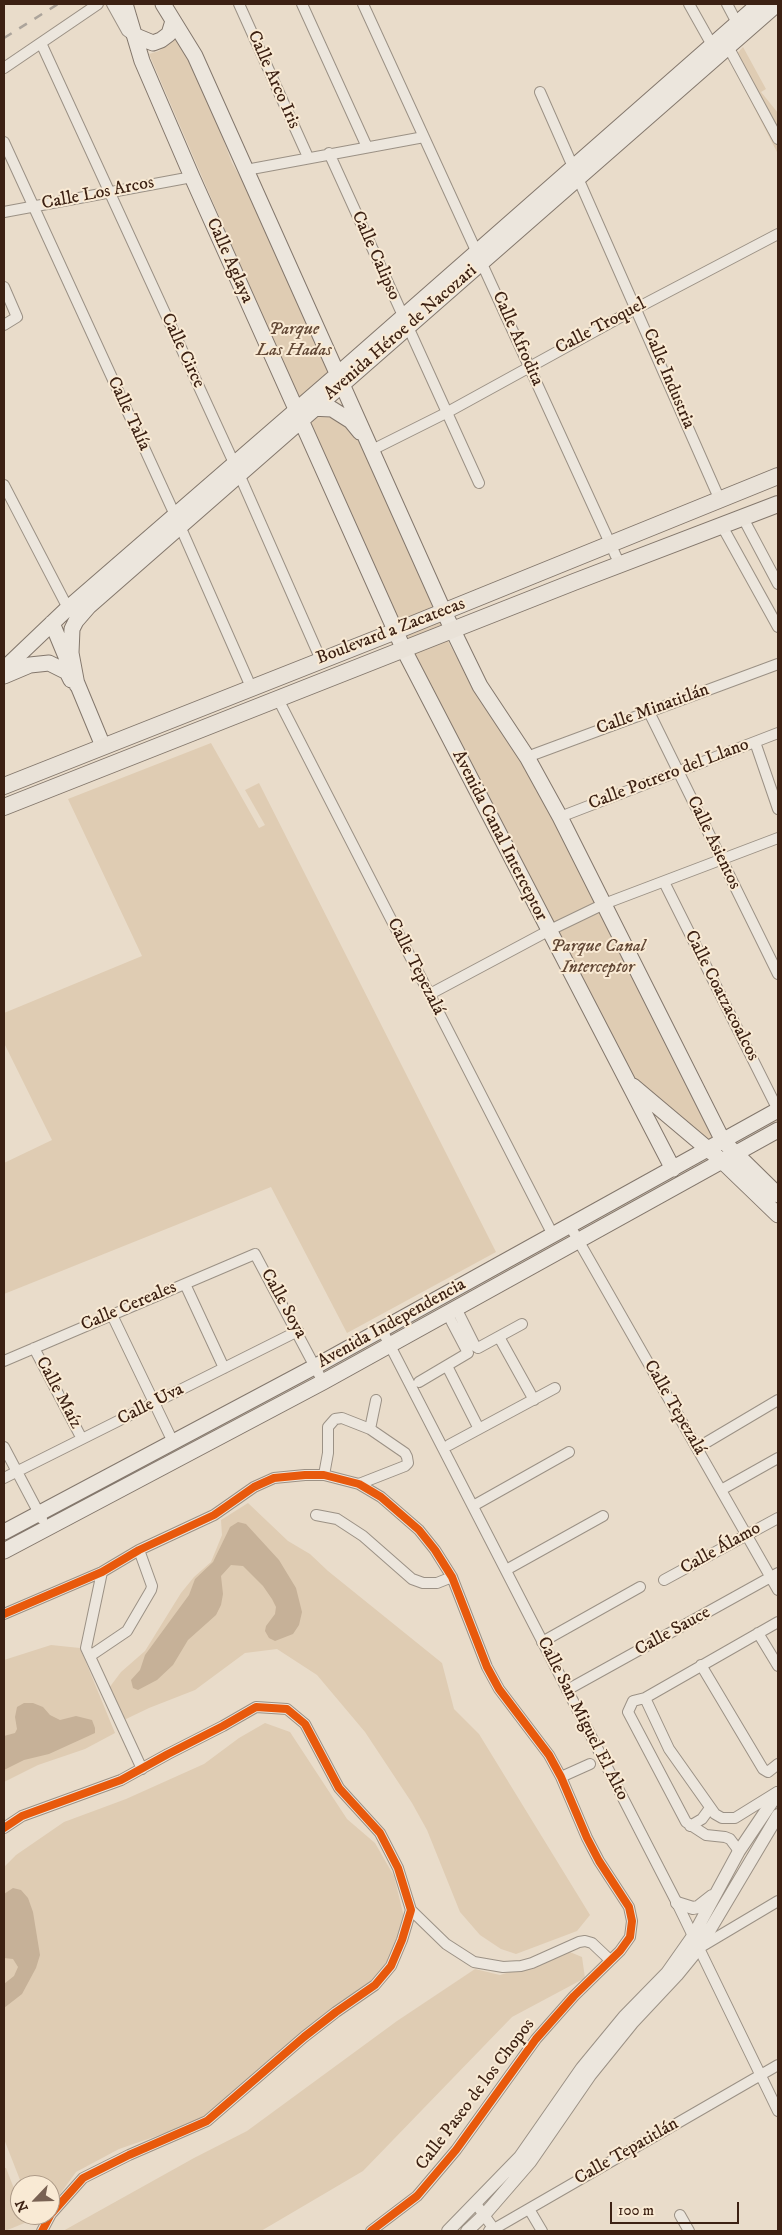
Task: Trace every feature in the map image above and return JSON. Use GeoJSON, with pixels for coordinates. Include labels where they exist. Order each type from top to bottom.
{"type":"FeatureCollection","features":[{"type":"Feature","properties":{"kind":"main road","name":"Calle Aglaya"},"geometry":{"type":"LineString","coordinates":[[125,4],[142,61],[192,177],[404,650]]}},
{"type":"Feature","properties":{"kind":"main road","name":"Avenida Héroe de Nacozari"},"geometry":{"type":"LineString","coordinates":[[721,42],[737,23],[759,4]]}},
{"type":"Feature","properties":{"kind":"main road","name":"Avenida Héroe de Nacozari"},"geometry":{"type":"LineString","coordinates":[[4,669],[52,623],[72,615],[575,173],[721,42],[777,4]]}},
{"type":"Feature","properties":{"kind":"main road"},"geometry":{"type":"LineString","coordinates":[[136,36],[152,43],[161,40],[168,34],[168,10]]}},
{"type":"Feature","properties":{"kind":"main road"},"geometry":{"type":"LineString","coordinates":[[168,10],[195,56],[444,612],[480,686],[527,757],[560,817],[723,1141],[778,1195]]}},
{"type":"Feature","properties":{"kind":"main road","name":"Avenida Héroe de Nacozari"},"geometry":{"type":"LineString","coordinates":[[298,415],[316,407],[340,379]]}},
{"type":"Feature","properties":{"kind":"main road"},"geometry":{"type":"LineString","coordinates":[[316,407],[332,409],[352,421],[371,447]]}},
{"type":"Feature","properties":{"kind":"main road","name":"Boulevard a Zacatecas"},"geometry":{"type":"LineString","coordinates":[[4,786],[444,612],[719,498],[778,476]]}},
{"type":"Feature","properties":{"kind":"main road","name":"Boulevard a Zacatecas"},"geometry":{"type":"LineString","coordinates":[[4,808],[89,773],[778,504]]}},
{"type":"Feature","properties":{"kind":"main road"},"geometry":{"type":"LineString","coordinates":[[72,615],[71,653],[77,684]]}},
{"type":"Feature","properties":{"kind":"main road"},"geometry":{"type":"LineString","coordinates":[[52,623],[103,746],[99,761],[89,773]]}},
{"type":"Feature","properties":{"kind":"main road","name":"Avenida Canal Interceptor"},"geometry":{"type":"LineString","coordinates":[[404,650],[626,1080],[709,1149],[778,1215]]}},
{"type":"Feature","properties":{"kind":"main road"},"geometry":{"type":"LineString","coordinates":[[4,676],[30,665],[49,663],[59,667],[67,672],[88,710]]}},
{"type":"Feature","properties":{"kind":"main road"},"geometry":{"type":"LineString","coordinates":[[626,1080],[673,1169]]}},
{"type":"Feature","properties":{"kind":"main road","name":"Avenida Independencia"},"geometry":{"type":"LineString","coordinates":[[4,1532],[316,1366],[778,1110]]}},
{"type":"Feature","properties":{"kind":"main road","name":"Avenida Independencia"},"geometry":{"type":"LineString","coordinates":[[4,1551],[323,1382],[778,1130]]}},
{"type":"Feature","properties":{"kind":"street"},"geometry":{"type":"LineString","coordinates":[[4,68],[98,4]]}},
{"type":"Feature","properties":{"kind":"street"},"geometry":{"type":"LineString","coordinates":[[112,4],[127,31],[136,36]]}},
{"type":"Feature","properties":{"kind":"street","name":"Calle Arco Iris"},"geometry":{"type":"LineString","coordinates":[[239,4],[308,157]]}},
{"type":"Feature","properties":{"kind":"street"},"geometry":{"type":"LineString","coordinates":[[302,4],[367,147]]}},
{"type":"Feature","properties":{"kind":"street","name":"Calle Afrodita"},"geometry":{"type":"LineString","coordinates":[[363,4],[620,565]]}},
{"type":"Feature","properties":{"kind":"street"},"geometry":{"type":"LineString","coordinates":[[689,4],[721,42],[778,139]]}},
{"type":"Feature","properties":{"kind":"street"},"geometry":{"type":"LineString","coordinates":[[727,4],[737,23]]}},
{"type":"Feature","properties":{"kind":"street","name":"Calle Circe"},"geometry":{"type":"LineString","coordinates":[[41,43],[236,469],[321,660]]}},
{"type":"Feature","properties":{"kind":"street","name":"Calle Industria"},"geometry":{"type":"LineString","coordinates":[[540,92],[637,308],[719,498]]}},
{"type":"Feature","properties":{"kind":"street"},"geometry":{"type":"LineString","coordinates":[[246,170],[329,153],[424,137]]}},
{"type":"Feature","properties":{"kind":"street","name":"Calle Talía"},"geometry":{"type":"LineString","coordinates":[[4,142],[251,687]]}},
{"type":"Feature","properties":{"kind":"street","name":"Calle Calipso"},"geometry":{"type":"LineString","coordinates":[[329,153],[479,483]]}},
{"type":"Feature","properties":{"kind":"street","name":"Calle Los Arcos"},"geometry":{"type":"LineString","coordinates":[[4,212],[192,177]]}},
{"type":"Feature","properties":{"kind":"street","name":"Calle Troquel"},"geometry":{"type":"LineString","coordinates":[[371,447],[446,413],[529,366],[778,234]]}},
{"type":"Feature","properties":{"kind":"street"},"geometry":{"type":"LineString","coordinates":[[4,287],[17,317],[4,325]]}},
{"type":"Feature","properties":{"kind":"street"},"geometry":{"type":"LineString","coordinates":[[4,486],[72,615]]}},
{"type":"Feature","properties":{"kind":"street"},"geometry":{"type":"LineString","coordinates":[[744,518],[778,584]]}},
{"type":"Feature","properties":{"kind":"street"},"geometry":{"type":"LineString","coordinates":[[722,526],[778,627]]}},
{"type":"Feature","properties":{"kind":"street","name":"Calle Minatitlán"},"geometry":{"type":"LineString","coordinates":[[527,757],[778,664]]}},
{"type":"Feature","properties":{"kind":"street","name":"Calle Tepezalá"},"geometry":{"type":"LineString","coordinates":[[278,699],[553,1235]]}},
{"type":"Feature","properties":{"kind":"street","name":"Calle Asientos"},"geometry":{"type":"LineString","coordinates":[[648,712],[778,974]]}},
{"type":"Feature","properties":{"kind":"street","name":"Calle Potrero del Llano"},"geometry":{"type":"LineString","coordinates":[[560,817],[778,733]]}},
{"type":"Feature","properties":{"kind":"street"},"geometry":{"type":"LineString","coordinates":[[755,742],[778,809]]}},
{"type":"Feature","properties":{"kind":"street"},"geometry":{"type":"LineString","coordinates":[[430,994],[548,931],[604,904],[778,838]]}},
{"type":"Feature","properties":{"kind":"street","name":"Calle Coatzacoalcos"},"geometry":{"type":"LineString","coordinates":[[664,882],[778,1110]]}},
{"type":"Feature","properties":{"kind":"street","name":"Calle Tepezalá"},"geometry":{"type":"LineString","coordinates":[[570,1226],[747,1535],[775,1575],[778,1590]]}},
{"type":"Feature","properties":{"kind":"street","name":"Calle Cereales"},"geometry":{"type":"LineString","coordinates":[[4,1361],[255,1254]]}},
{"type":"Feature","properties":{"kind":"street","name":"Calle Soya"},"geometry":{"type":"LineString","coordinates":[[255,1254],[298,1331],[323,1382]]}},
{"type":"Feature","properties":{"kind":"street"},"geometry":{"type":"LineString","coordinates":[[185,1284],[224,1368]]}},
{"type":"Feature","properties":{"kind":"street"},"geometry":{"type":"LineString","coordinates":[[452,1311],[478,1348],[522,1324]]}},
{"type":"Feature","properties":{"kind":"street"},"geometry":{"type":"LineString","coordinates":[[419,1382],[468,1352],[452,1311]]}},
{"type":"Feature","properties":{"kind":"street"},"geometry":{"type":"LineString","coordinates":[[112,1315],[173,1442]]}},
{"type":"Feature","properties":{"kind":"street","name":"Calle San Miguel El Alto"},"geometry":{"type":"LineString","coordinates":[[382,1330],[677,1903],[778,2111]]}},
{"type":"Feature","properties":{"kind":"street","name":"Calle Uva"},"geometry":{"type":"LineString","coordinates":[[4,1478],[298,1331]]}},
{"type":"Feature","properties":{"kind":"street"},"geometry":{"type":"LineString","coordinates":[[499,1337],[534,1400]]}},
{"type":"Feature","properties":{"kind":"street","name":"Calle Maíz"},"geometry":{"type":"LineString","coordinates":[[34,1348],[82,1439]]}},
{"type":"Feature","properties":{"kind":"street"},"geometry":{"type":"LineString","coordinates":[[447,1366],[479,1429]]}},
{"type":"Feature","properties":{"kind":"street"},"geometry":{"type":"LineString","coordinates":[[449,1445],[555,1388]]}},
{"type":"Feature","properties":{"kind":"street"},"geometry":{"type":"LineString","coordinates":[[370,1429],[376,1400]]}},
{"type":"Feature","properties":{"kind":"street"},"geometry":{"type":"LineString","coordinates":[[697,1448],[778,1400]]}},
{"type":"Feature","properties":{"kind":"street"},"geometry":{"type":"LineString","coordinates":[[324,1475],[328,1453],[328,1427],[335,1419],[342,1418],[370,1429],[405,1453],[408,1463],[359,1484]]}},
{"type":"Feature","properties":{"kind":"street"},"geometry":{"type":"LineString","coordinates":[[4,1447],[47,1528]]}},
{"type":"Feature","properties":{"kind":"street"},"geometry":{"type":"LineString","coordinates":[[473,1506],[569,1452]]}},
{"type":"Feature","properties":{"kind":"street"},"geometry":{"type":"LineString","coordinates":[[721,1490],[778,1458]]}},
{"type":"Feature","properties":{"kind":"street","name":"Calle Paseo de los Chopos"},"geometry":{"type":"LineString","coordinates":[[4,1614],[102,1572],[139,1550],[214,1514],[254,1488],[274,1478],[324,1475],[359,1484],[382,1497],[419,1530],[435,1550],[452,1577],[487,1667],[499,1690],[549,1755],[599,1861],[629,1907],[632,1921],[630,1937],[620,1951],[536,2039],[456,2150],[417,2196],[371,2231]]}},
{"type":"Feature","properties":{"kind":"street"},"geometry":{"type":"LineString","coordinates":[[316,1515],[337,1519],[364,1536],[412,1579],[423,1583],[437,1583],[452,1577]]}},
{"type":"Feature","properties":{"kind":"street"},"geometry":{"type":"LineString","coordinates":[[506,1570],[603,1516]]}},
{"type":"Feature","properties":{"kind":"street","name":"Calle Álamo"},"geometry":{"type":"LineString","coordinates":[[664,1580],[778,1518]]}},
{"type":"Feature","properties":{"kind":"street"},"geometry":{"type":"LineString","coordinates":[[90,1656],[126,1631],[151,1590],[152,1586],[139,1550]]}},
{"type":"Feature","properties":{"kind":"street"},"geometry":{"type":"LineString","coordinates":[[102,1572],[86,1645],[142,1769]]}},
{"type":"Feature","properties":{"kind":"street","name":"Calle Sauce"},"geometry":{"type":"LineString","coordinates":[[567,1690],[775,1575]]}},
{"type":"Feature","properties":{"kind":"street"},"geometry":{"type":"LineString","coordinates":[[82,1581],[96,1597]]}},
{"type":"Feature","properties":{"kind":"street"},"geometry":{"type":"LineString","coordinates":[[542,1642],[640,1587]]}},
{"type":"Feature","properties":{"kind":"street"},"geometry":{"type":"LineString","coordinates":[[739,1851],[730,1839],[706,1835],[690,1826],[628,1712],[630,1704],[644,1698],[778,1622]]}},
{"type":"Feature","properties":{"kind":"street"},"geometry":{"type":"LineString","coordinates":[[758,1633],[778,1666]]}},
{"type":"Feature","properties":{"kind":"street"},"geometry":{"type":"LineString","coordinates":[[701,1665],[763,1769],[768,1772],[778,1764]]}},
{"type":"Feature","properties":{"kind":"street"},"geometry":{"type":"LineString","coordinates":[[644,1698],[669,1749],[715,1814],[722,1818],[735,1818],[778,1792]]}},
{"type":"Feature","properties":{"kind":"street"},"geometry":{"type":"LineString","coordinates":[[4,1828],[22,1816],[121,1780],[223,1726],[256,1706],[287,1709],[305,1724],[339,1788],[380,1832],[398,1868],[411,1910],[446,1944],[474,1962],[503,1967],[532,1963],[585,1941],[592,1943],[610,1960]]}},
{"type":"Feature","properties":{"kind":"street"},"geometry":{"type":"LineString","coordinates":[[561,1777],[590,1764]]}},
{"type":"Feature","properties":{"kind":"street"},"geometry":{"type":"LineString","coordinates":[[448,2231],[520,2157],[582,2068],[624,2017],[667,1973],[693,1936],[739,1851],[778,1792]]}},
{"type":"Feature","properties":{"kind":"street"},"geometry":{"type":"LineString","coordinates":[[690,1826],[702,1819],[710,1808]]}},
{"type":"Feature","properties":{"kind":"street"},"geometry":{"type":"LineString","coordinates":[[467,2231],[485,2214],[530,2162],[590,2075],[632,2023],[677,1975],[699,1948],[778,1815]]}},
{"type":"Feature","properties":{"kind":"street"},"geometry":{"type":"LineString","coordinates":[[677,1903],[692,1908],[698,1907],[720,1889]]}},
{"type":"Feature","properties":{"kind":"street"},"geometry":{"type":"LineString","coordinates":[[699,1948],[778,1901]]}},
{"type":"Feature","properties":{"kind":"street"},"geometry":{"type":"LineString","coordinates":[[42,2231],[51,2214],[83,2178],[129,2154],[207,2121],[304,2037],[375,1985],[391,1966],[402,1940],[411,1910]]}},
{"type":"Feature","properties":{"kind":"street","name":"Calle Tepatitlán"},"geometry":{"type":"LineString","coordinates":[[492,2230],[778,2065]]}},
{"type":"Feature","properties":{"kind":"street"},"geometry":{"type":"LineString","coordinates":[[476,2204],[485,2214],[492,2230]]}},
{"type":"Feature","properties":{"kind":"street"},"geometry":{"type":"LineString","coordinates":[[529,2209],[542,2231]]}},
{"type":"Feature","properties":{"kind":"street"},"geometry":{"type":"LineString","coordinates":[[680,2215],[689,2231]]}},
{"type":"Feature","properties":{"kind":"green space","name":"Parque Las Hadas"},"geometry":{"type":"Polygon","coordinates":[[[176,37],[206,93],[232,163],[255,203],[329,372],[298,399],[149,54],[159,51],[176,37]]]}},
{"type":"Feature","properties":{"kind":"green space"},"geometry":{"type":"Polygon","coordinates":[[[743,47],[766,89],[761,92],[778,113],[778,154],[730,61],[743,47]]]}},
{"type":"Feature","properties":{"kind":"green space","name":"Parque Canal Interceptor"},"geometry":{"type":"Polygon","coordinates":[[[314,413],[337,418],[348,425],[367,446],[432,598],[449,643],[478,698],[539,790],[717,1135],[710,1142],[631,1075],[412,657],[306,421],[314,413]]]}},
{"type":"Feature","properties":{"kind":"green space"},"geometry":{"type":"Polygon","coordinates":[[[211,743],[259,828],[265,825],[245,790],[259,783],[496,1252],[347,1333],[271,1187],[4,1294],[4,1163],[52,1140],[4,1043],[4,1013],[142,956],[68,799],[211,743]]]}},
{"type":"Feature","properties":{"kind":"green space"},"geometry":{"type":"Polygon","coordinates":[[[248,1503],[288,1541],[310,1554],[328,1571],[442,1663],[454,1709],[479,1734],[590,1915],[577,1931],[516,1954],[501,1949],[480,1935],[460,1912],[427,1830],[412,1803],[365,1732],[317,1675],[277,1649],[245,1653],[195,1690],[124,1720],[109,1688],[121,1672],[145,1651],[181,1593],[194,1577],[211,1562],[222,1535],[221,1520],[248,1503]]]}},
{"type":"Feature","properties":{"kind":"green space"},"geometry":{"type":"Polygon","coordinates":[[[51,1645],[80,1648],[115,1733],[85,1749],[38,1765],[4,1782],[4,1660],[51,1645]]]}},
{"type":"Feature","properties":{"kind":"green space"},"geometry":{"type":"Polygon","coordinates":[[[265,1723],[290,1732],[347,1819],[375,1843],[394,1876],[404,1917],[395,1954],[370,1986],[206,2119],[119,2149],[76,2172],[60,2194],[60,2175],[18,2175],[4,2139],[4,1867],[16,1855],[64,1822],[126,1799],[204,1764],[239,1738],[265,1723]]]}},
{"type":"Feature","properties":{"kind":"green space"},"geometry":{"type":"Polygon","coordinates":[[[565,1950],[582,1957],[585,1978],[512,2017],[363,2171],[261,2231],[63,2231],[194,2158],[247,2131],[397,2021],[475,1969],[500,1975],[535,1964],[565,1950]]]}},
{"type":"Feature","properties":{"kind":"green space"},"geometry":{"type":"Polygon","coordinates":[[[4,2168],[6,2168],[10,2178],[10,2225],[20,2225],[5,2231],[4,2168]]]}},
{"type":"Feature","properties":{"kind":"shaded area"},"geometry":{"type":"Polygon","coordinates":[[[238,1522],[246,1524],[279,1560],[296,1588],[302,1612],[299,1625],[293,1634],[275,1641],[269,1638],[265,1631],[266,1626],[275,1614],[276,1607],[272,1599],[263,1586],[243,1566],[231,1565],[221,1576],[223,1594],[221,1605],[216,1615],[188,1640],[173,1665],[157,1680],[138,1690],[133,1688],[131,1680],[140,1670],[145,1655],[189,1595],[195,1579],[213,1562],[230,1527],[238,1522]]]}},
{"type":"Feature","properties":{"kind":"shaded area"},"geometry":{"type":"Polygon","coordinates":[[[24,1703],[33,1703],[43,1707],[50,1715],[60,1720],[76,1716],[92,1720],[95,1733],[49,1754],[24,1760],[4,1770],[4,1736],[15,1733],[17,1729],[15,1717],[17,1707],[24,1703]]]}},
{"type":"Feature","properties":{"kind":"shaded area"},"geometry":{"type":"Polygon","coordinates":[[[13,1888],[21,1890],[28,1898],[33,1912],[40,1955],[36,1968],[22,1994],[4,2008],[4,1984],[14,1976],[18,1967],[13,1959],[4,1958],[4,1894],[13,1888]]]}},
{"type":"Feature","properties":{"kind":"railway"},"geometry":{"type":"LineString","coordinates":[[4,38],[58,4]]}},
{"type":"Feature","properties":{"kind":"cycle path"},"geometry":{"type":"LineString","coordinates":[[4,1614],[102,1572],[139,1550],[214,1515],[254,1487],[274,1478],[305,1475],[324,1475],[359,1484],[381,1497],[419,1530],[435,1550],[452,1577],[487,1667],[499,1689],[549,1755],[599,1861],[629,1907],[632,1921],[630,1937],[620,1951],[574,1996],[536,2039],[456,2150],[417,2196],[371,2231]]}},
{"type":"Feature","properties":{"kind":"cycle path"},"geometry":{"type":"LineString","coordinates":[[4,1828],[22,1816],[121,1780],[256,1707],[287,1709],[305,1724],[339,1788],[380,1833],[398,1868],[411,1910],[402,1940],[391,1966],[375,1985],[304,2037],[207,2121],[129,2155],[83,2178],[51,2214],[42,2231]]}}]}
